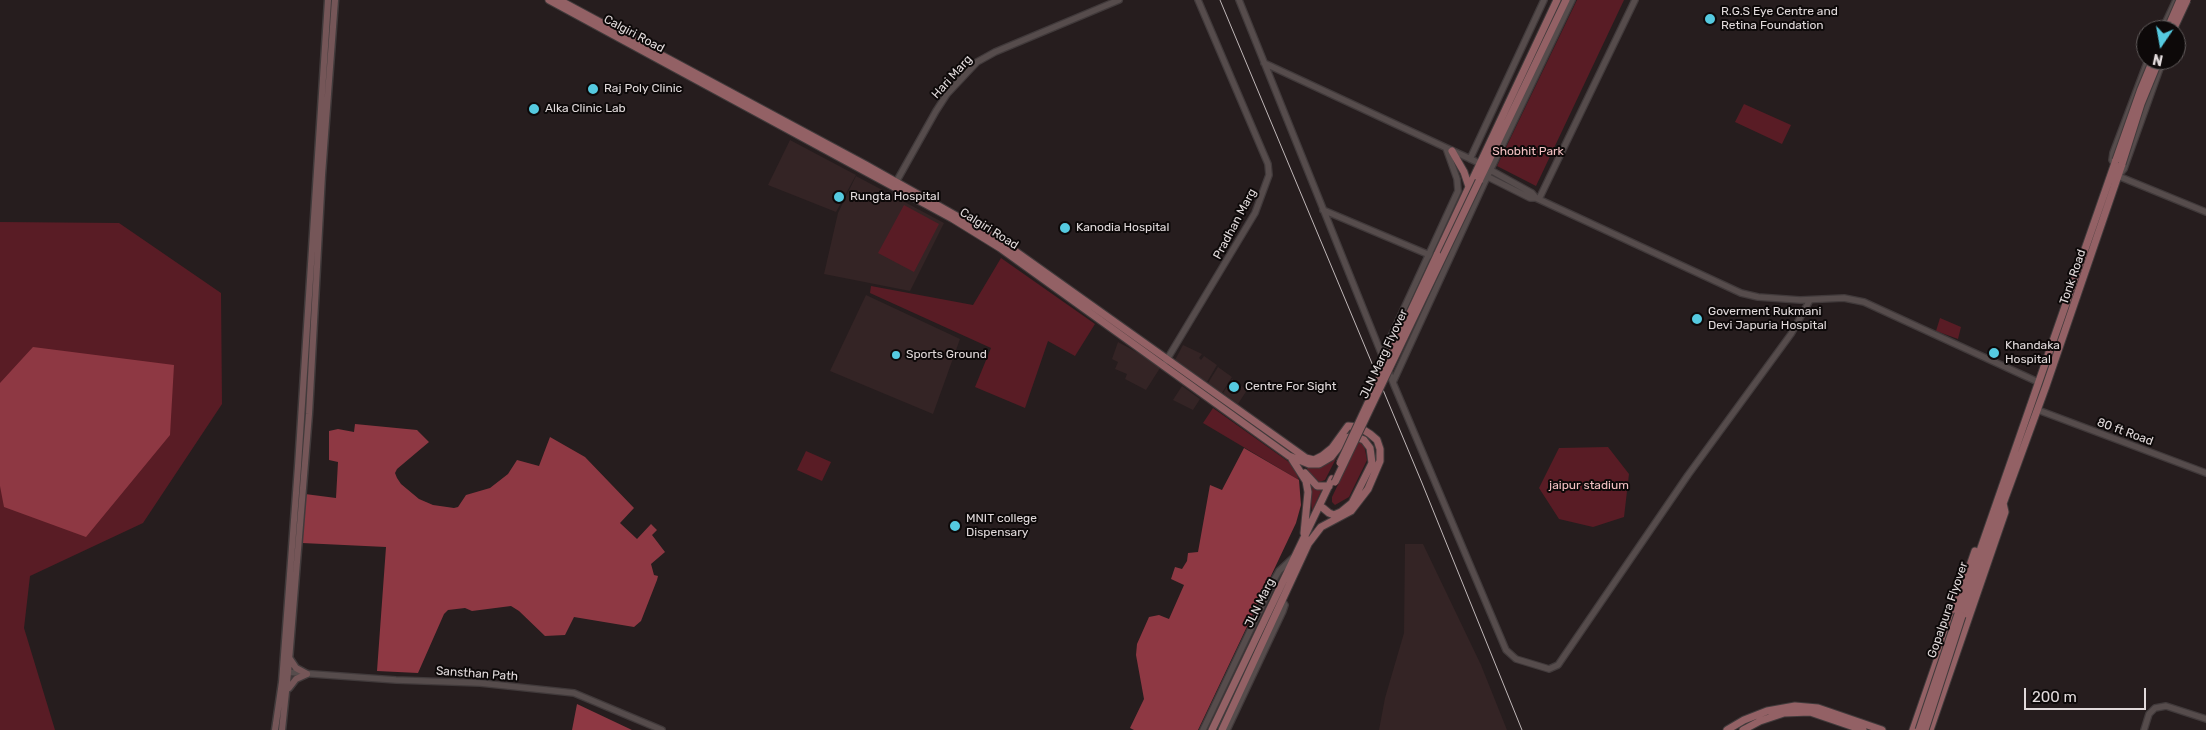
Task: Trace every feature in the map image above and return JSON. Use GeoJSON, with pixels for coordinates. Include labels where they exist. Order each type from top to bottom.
{"type":"FeatureCollection","features":[{"type":"Feature","properties":{"kind":"main road"},"geometry":{"type":"LineString","coordinates":[[276,730],[290,658],[309,414],[328,0]]}},
{"type":"Feature","properties":{"kind":"main road"},"geometry":{"type":"LineString","coordinates":[[282,730],[287,691],[286,672],[302,412],[335,0]]}},
{"type":"Feature","properties":{"kind":"main road","name":"Calgiri Road"},"geometry":{"type":"LineString","coordinates":[[549,0],[1001,241],[1290,456]]}},
{"type":"Feature","properties":{"kind":"main road","name":"Calgiri Road"},"geometry":{"type":"LineString","coordinates":[[559,0],[894,184]]}},
{"type":"Feature","properties":{"kind":"main road"},"geometry":{"type":"LineString","coordinates":[[1484,172],[1557,0]]}},
{"type":"Feature","properties":{"kind":"main road"},"geometry":{"type":"LineString","coordinates":[[1484,172],[1566,0]]}},
{"type":"Feature","properties":{"kind":"main road"},"geometry":{"type":"LineString","coordinates":[[2170,20],[2178,0]]}},
{"type":"Feature","properties":{"kind":"main road"},"geometry":{"type":"LineString","coordinates":[[2179,20],[2189,2]]}},
{"type":"Feature","properties":{"kind":"main road"},"geometry":{"type":"LineString","coordinates":[[2118,176],[2118,163],[2147,70]]}},
{"type":"Feature","properties":{"kind":"main road"},"geometry":{"type":"LineString","coordinates":[[2118,163],[2157,70]]}},
{"type":"Feature","properties":{"kind":"main road"},"geometry":{"type":"LineString","coordinates":[[1449,150],[1464,172],[1467,190]]}},
{"type":"Feature","properties":{"kind":"main road","name":"Tonk Road"},"geometry":{"type":"LineString","coordinates":[[2000,500],[2038,382],[2118,163]]}},
{"type":"Feature","properties":{"kind":"main road","name":"JLN Marg Flyover"},"geometry":{"type":"LineString","coordinates":[[1306,541],[1323,508],[1332,482],[1467,190],[1484,172]]}},
{"type":"Feature","properties":{"kind":"main road","name":"JLN Marg Flyover"},"geometry":{"type":"LineString","coordinates":[[1332,482],[1484,172]]}},
{"type":"Feature","properties":{"kind":"main road","name":"Tonk Road"},"geometry":{"type":"LineString","coordinates":[[2000,500],[2038,410],[2118,176]]}},
{"type":"Feature","properties":{"kind":"main road","name":"Calgiri Road"},"geometry":{"type":"LineString","coordinates":[[1190,380],[1299,455]]}},
{"type":"Feature","properties":{"kind":"main road"},"geometry":{"type":"LineString","coordinates":[[1290,456],[1299,455],[1314,460],[1332,448],[1348,426],[1353,425],[1377,440],[1380,449],[1380,461],[1360,502],[1342,517],[1320,527],[1306,541]]}},
{"type":"Feature","properties":{"kind":"main road"},"geometry":{"type":"LineString","coordinates":[[1299,455],[1309,464],[1323,462],[1331,457],[1341,442],[1349,437],[1361,438],[1368,443],[1372,463],[1352,503],[1334,515],[1329,514],[1323,508]]}},
{"type":"Feature","properties":{"kind":"main road"},"geometry":{"type":"LineString","coordinates":[[1299,455],[1316,486],[1332,482]]}},
{"type":"Feature","properties":{"kind":"main road"},"geometry":{"type":"LineString","coordinates":[[1290,456],[1306,481],[1308,492],[1306,541]]}},
{"type":"Feature","properties":{"kind":"main road","name":"JLN Marg"},"geometry":{"type":"LineString","coordinates":[[1222,730],[1282,600],[1332,482]]}},
{"type":"Feature","properties":{"kind":"main road"},"geometry":{"type":"LineString","coordinates":[[1913,730],[1991,505],[2000,500],[2004,512],[1930,730]]}},
{"type":"Feature","properties":{"kind":"main road","name":"Gopalpura Flyover"},"geometry":{"type":"LineString","coordinates":[[1919,730],[1993,512],[2000,500]]}},
{"type":"Feature","properties":{"kind":"main road","name":"Gopalpura Flyover"},"geometry":{"type":"LineString","coordinates":[[1925,730],[1993,529],[2000,500]]}},
{"type":"Feature","properties":{"kind":"main road","name":"JLN Marg"},"geometry":{"type":"LineString","coordinates":[[1212,730],[1297,555],[1306,541]]}},
{"type":"Feature","properties":{"kind":"main road"},"geometry":{"type":"LineString","coordinates":[[287,691],[292,682],[307,674],[294,665],[290,658]]}},
{"type":"Feature","properties":{"kind":"main road"},"geometry":{"type":"LineString","coordinates":[[1924,696],[1940,702]]}},
{"type":"Feature","properties":{"kind":"main road"},"geometry":{"type":"LineString","coordinates":[[1727,730],[1744,720],[1766,711],[1795,706],[1818,708],[1882,730]]}},
{"type":"Feature","properties":{"kind":"main road"},"geometry":{"type":"LineString","coordinates":[[1742,730],[1760,720],[1780,715],[1810,712],[1863,730]]}},
{"type":"Feature","properties":{"kind":"street","name":"Hari Marg"},"geometry":{"type":"LineString","coordinates":[[894,184],[947,94],[977,62],[996,52],[1119,0]]}},
{"type":"Feature","properties":{"kind":"street","name":"Pradhan Marg"},"geometry":{"type":"LineString","coordinates":[[1165,362],[1255,212],[1269,175],[1268,164],[1198,0]]}},
{"type":"Feature","properties":{"kind":"street"},"geometry":{"type":"LineString","coordinates":[[1239,0],[1382,356],[1506,650],[1511,656],[1520,661],[1552,668],[1558,665],[1688,476],[1791,334],[1810,300]]}},
{"type":"Feature","properties":{"kind":"street"},"geometry":{"type":"LineString","coordinates":[[1470,159],[1544,0]]}},
{"type":"Feature","properties":{"kind":"street"},"geometry":{"type":"LineString","coordinates":[[1393,382],[1448,263],[1484,172],[1572,0]]}},
{"type":"Feature","properties":{"kind":"street"},"geometry":{"type":"LineString","coordinates":[[1537,198],[1635,0]]}},
{"type":"Feature","properties":{"kind":"street"},"geometry":{"type":"LineString","coordinates":[[2167,20],[2178,0],[2189,2]]}},
{"type":"Feature","properties":{"kind":"street"},"geometry":{"type":"LineString","coordinates":[[1264,63],[1470,159],[1484,172],[1530,198],[1537,198],[1741,293],[1758,297],[1810,300],[1844,298],[1864,302],[2038,382]]}},
{"type":"Feature","properties":{"kind":"street","name":"Tonk Road"},"geometry":{"type":"LineString","coordinates":[[2118,176],[2124,169],[2158,70]]}},
{"type":"Feature","properties":{"kind":"street"},"geometry":{"type":"LineString","coordinates":[[1382,356],[1458,191],[1457,179],[1449,150]]}},
{"type":"Feature","properties":{"kind":"street"},"geometry":{"type":"LineString","coordinates":[[2118,176],[2206,212]]}},
{"type":"Feature","properties":{"kind":"street"},"geometry":{"type":"LineString","coordinates":[[1323,210],[1448,263]]}},
{"type":"Feature","properties":{"kind":"street","name":"80 ft Road"},"geometry":{"type":"LineString","coordinates":[[2038,410],[2206,472]]}},
{"type":"Feature","properties":{"kind":"street"},"geometry":{"type":"LineString","coordinates":[[1203,730],[1274,578],[1286,563],[1297,555]]}},
{"type":"Feature","properties":{"kind":"street"},"geometry":{"type":"LineString","coordinates":[[1227,730],[1283,611],[1285,605],[1282,600]]}},
{"type":"Feature","properties":{"kind":"street","name":"Sansthan Path"},"geometry":{"type":"LineString","coordinates":[[286,672],[480,683],[574,693],[662,730]]}},
{"type":"Feature","properties":{"kind":"street"},"geometry":{"type":"LineString","coordinates":[[2144,730],[2149,714],[2155,708],[2166,706],[2206,719]]}},
{"type":"Feature","properties":{"kind":"shaded area"},"geometry":{"type":"Polygon","coordinates":[[[790,140],[856,175],[836,212],[768,185],[790,140]]]}},
{"type":"Feature","properties":{"kind":"shaded area"},"geometry":{"type":"Polygon","coordinates":[[[856,176],[944,223],[910,291],[824,274],[838,213],[856,176]]]}},
{"type":"Feature","properties":{"kind":"shaded area","name":"Sports Ground"},"geometry":{"type":"Polygon","coordinates":[[[866,295],[960,339],[933,414],[830,371],[866,295]]]}},
{"type":"Feature","properties":{"kind":"shaded area"},"geometry":{"type":"Polygon","coordinates":[[[1118,342],[1142,355],[1160,368],[1146,390],[1125,379],[1127,374],[1115,369],[1118,362],[1112,359],[1118,342]]]}},
{"type":"Feature","properties":{"kind":"shaded area"},"geometry":{"type":"Polygon","coordinates":[[[1183,345],[1202,354],[1199,358],[1201,360],[1204,356],[1217,365],[1207,382],[1175,360],[1183,345]]]}},
{"type":"Feature","properties":{"kind":"shaded area"},"geometry":{"type":"Polygon","coordinates":[[[33,347],[174,365],[170,435],[86,537],[4,507],[0,486],[0,383],[33,347]]]}},
{"type":"Feature","properties":{"kind":"shaded area"},"geometry":{"type":"Polygon","coordinates":[[[1218,367],[1232,377],[1222,393],[1208,383],[1218,367]]]}},
{"type":"Feature","properties":{"kind":"shaded area"},"geometry":{"type":"Polygon","coordinates":[[[1232,379],[1247,390],[1238,404],[1223,393],[1232,379]]]}},
{"type":"Feature","properties":{"kind":"shaded area"},"geometry":{"type":"Polygon","coordinates":[[[1182,386],[1200,399],[1193,410],[1173,400],[1182,386]]]}},
{"type":"Feature","properties":{"kind":"shaded area"},"geometry":{"type":"Polygon","coordinates":[[[355,424],[417,430],[429,442],[397,469],[395,473],[401,484],[419,499],[433,505],[458,507],[466,495],[490,488],[508,474],[517,460],[539,466],[550,437],[585,457],[634,508],[620,523],[637,539],[651,524],[657,530],[652,535],[665,552],[651,564],[654,575],[658,576],[641,621],[634,627],[574,617],[565,635],[545,636],[519,611],[511,606],[472,611],[465,608],[448,610],[444,614],[418,673],[377,671],[386,547],[302,543],[305,494],[336,498],[338,462],[329,460],[329,431],[338,429],[354,432],[355,424]]]}},
{"type":"Feature","properties":{"kind":"shaded area"},"geometry":{"type":"Polygon","coordinates":[[[1244,448],[1299,480],[1301,505],[1296,523],[1198,730],[1134,730],[1130,728],[1144,699],[1136,655],[1137,644],[1149,617],[1159,615],[1169,619],[1184,585],[1171,579],[1175,567],[1182,569],[1187,561],[1188,553],[1198,552],[1210,485],[1222,490],[1244,448]]]}},
{"type":"Feature","properties":{"kind":"shaded area"},"geometry":{"type":"Polygon","coordinates":[[[1405,544],[1423,544],[1481,665],[1507,730],[1379,730],[1385,698],[1404,633],[1405,544]]]}},
{"type":"Feature","properties":{"kind":"shaded area"},"geometry":{"type":"Polygon","coordinates":[[[577,704],[632,730],[572,730],[577,704]]]}},
{"type":"Feature","properties":{"kind":"green space","name":"Shobhit Park"},"geometry":{"type":"Polygon","coordinates":[[[1577,0],[1624,0],[1536,186],[1497,166],[1577,0]]]}},
{"type":"Feature","properties":{"kind":"green space"},"geometry":{"type":"Polygon","coordinates":[[[1744,104],[1791,125],[1782,144],[1735,122],[1744,104]]]}},
{"type":"Feature","properties":{"kind":"green space"},"geometry":{"type":"Polygon","coordinates":[[[904,205],[939,224],[914,272],[878,253],[904,205]]]}},
{"type":"Feature","properties":{"kind":"green space"},"geometry":{"type":"Polygon","coordinates":[[[0,222],[119,223],[221,293],[222,404],[143,523],[30,576],[24,628],[55,730],[0,730],[0,222]]]}},
{"type":"Feature","properties":{"kind":"green space"},"geometry":{"type":"Polygon","coordinates":[[[1001,258],[1095,324],[1075,356],[1048,341],[1025,408],[975,387],[991,348],[870,293],[871,286],[973,305],[1001,258]]]}},
{"type":"Feature","properties":{"kind":"green space"},"geometry":{"type":"Polygon","coordinates":[[[1940,318],[1961,327],[1958,339],[1936,331],[1940,318]]]}},
{"type":"Feature","properties":{"kind":"green space"},"geometry":{"type":"Polygon","coordinates":[[[1213,408],[1293,465],[1299,480],[1203,423],[1213,408]]]}},
{"type":"Feature","properties":{"kind":"green space"},"geometry":{"type":"Polygon","coordinates":[[[1347,437],[1325,480],[1317,483],[1306,467],[1321,467],[1347,437]]]}},
{"type":"Feature","properties":{"kind":"green space"},"geometry":{"type":"Polygon","coordinates":[[[1359,441],[1364,445],[1367,460],[1349,497],[1335,505],[1332,502],[1332,497],[1359,441]]]}},
{"type":"Feature","properties":{"kind":"green space","name":"jaipur stadium"},"geometry":{"type":"Polygon","coordinates":[[[1608,447],[1629,474],[1624,517],[1593,527],[1559,519],[1539,488],[1559,448],[1608,447]]]}},
{"type":"Feature","properties":{"kind":"green space"},"geometry":{"type":"Polygon","coordinates":[[[806,451],[831,462],[822,481],[797,470],[806,451]]]}},
{"type":"Feature","properties":{"kind":"green space"},"geometry":{"type":"Polygon","coordinates":[[[1309,484],[1313,488],[1322,489],[1312,511],[1309,484]]]}},
{"type":"Feature","properties":{"kind":"railway"},"geometry":{"type":"LineString","coordinates":[[1220,0],[1422,483],[1522,730]]}},
{"type":"Feature","properties":{"kind":"place","name":"R.G.S Eye Centre and Retina Foundation"},"geometry":{"type":"Point","coordinates":[1710,19]}},
{"type":"Feature","properties":{"kind":"place","name":"Raj Poly Clinic"},"geometry":{"type":"Point","coordinates":[593,89]}},
{"type":"Feature","properties":{"kind":"place","name":"Alka Clinic Lab"},"geometry":{"type":"Point","coordinates":[534,109]}},
{"type":"Feature","properties":{"kind":"place","name":"Rungta Hospital"},"geometry":{"type":"Point","coordinates":[839,197]}},
{"type":"Feature","properties":{"kind":"place","name":"Kanodia Hospital"},"geometry":{"type":"Point","coordinates":[1065,228]}},
{"type":"Feature","properties":{"kind":"place","name":"Goverment Rukmani Devi Japuria Hospital"},"geometry":{"type":"Point","coordinates":[1697,319]}},
{"type":"Feature","properties":{"kind":"place","name":"Khandaka Hospital"},"geometry":{"type":"Point","coordinates":[1994,353]}},
{"type":"Feature","properties":{"kind":"place","name":"Sports Ground"},"geometry":{"type":"Point","coordinates":[896,355]}},
{"type":"Feature","properties":{"kind":"place","name":"Centre For Sight"},"geometry":{"type":"Point","coordinates":[1234,387]}},
{"type":"Feature","properties":{"kind":"place","name":"MNIT college Dispensary"},"geometry":{"type":"Point","coordinates":[955,526]}}]}
